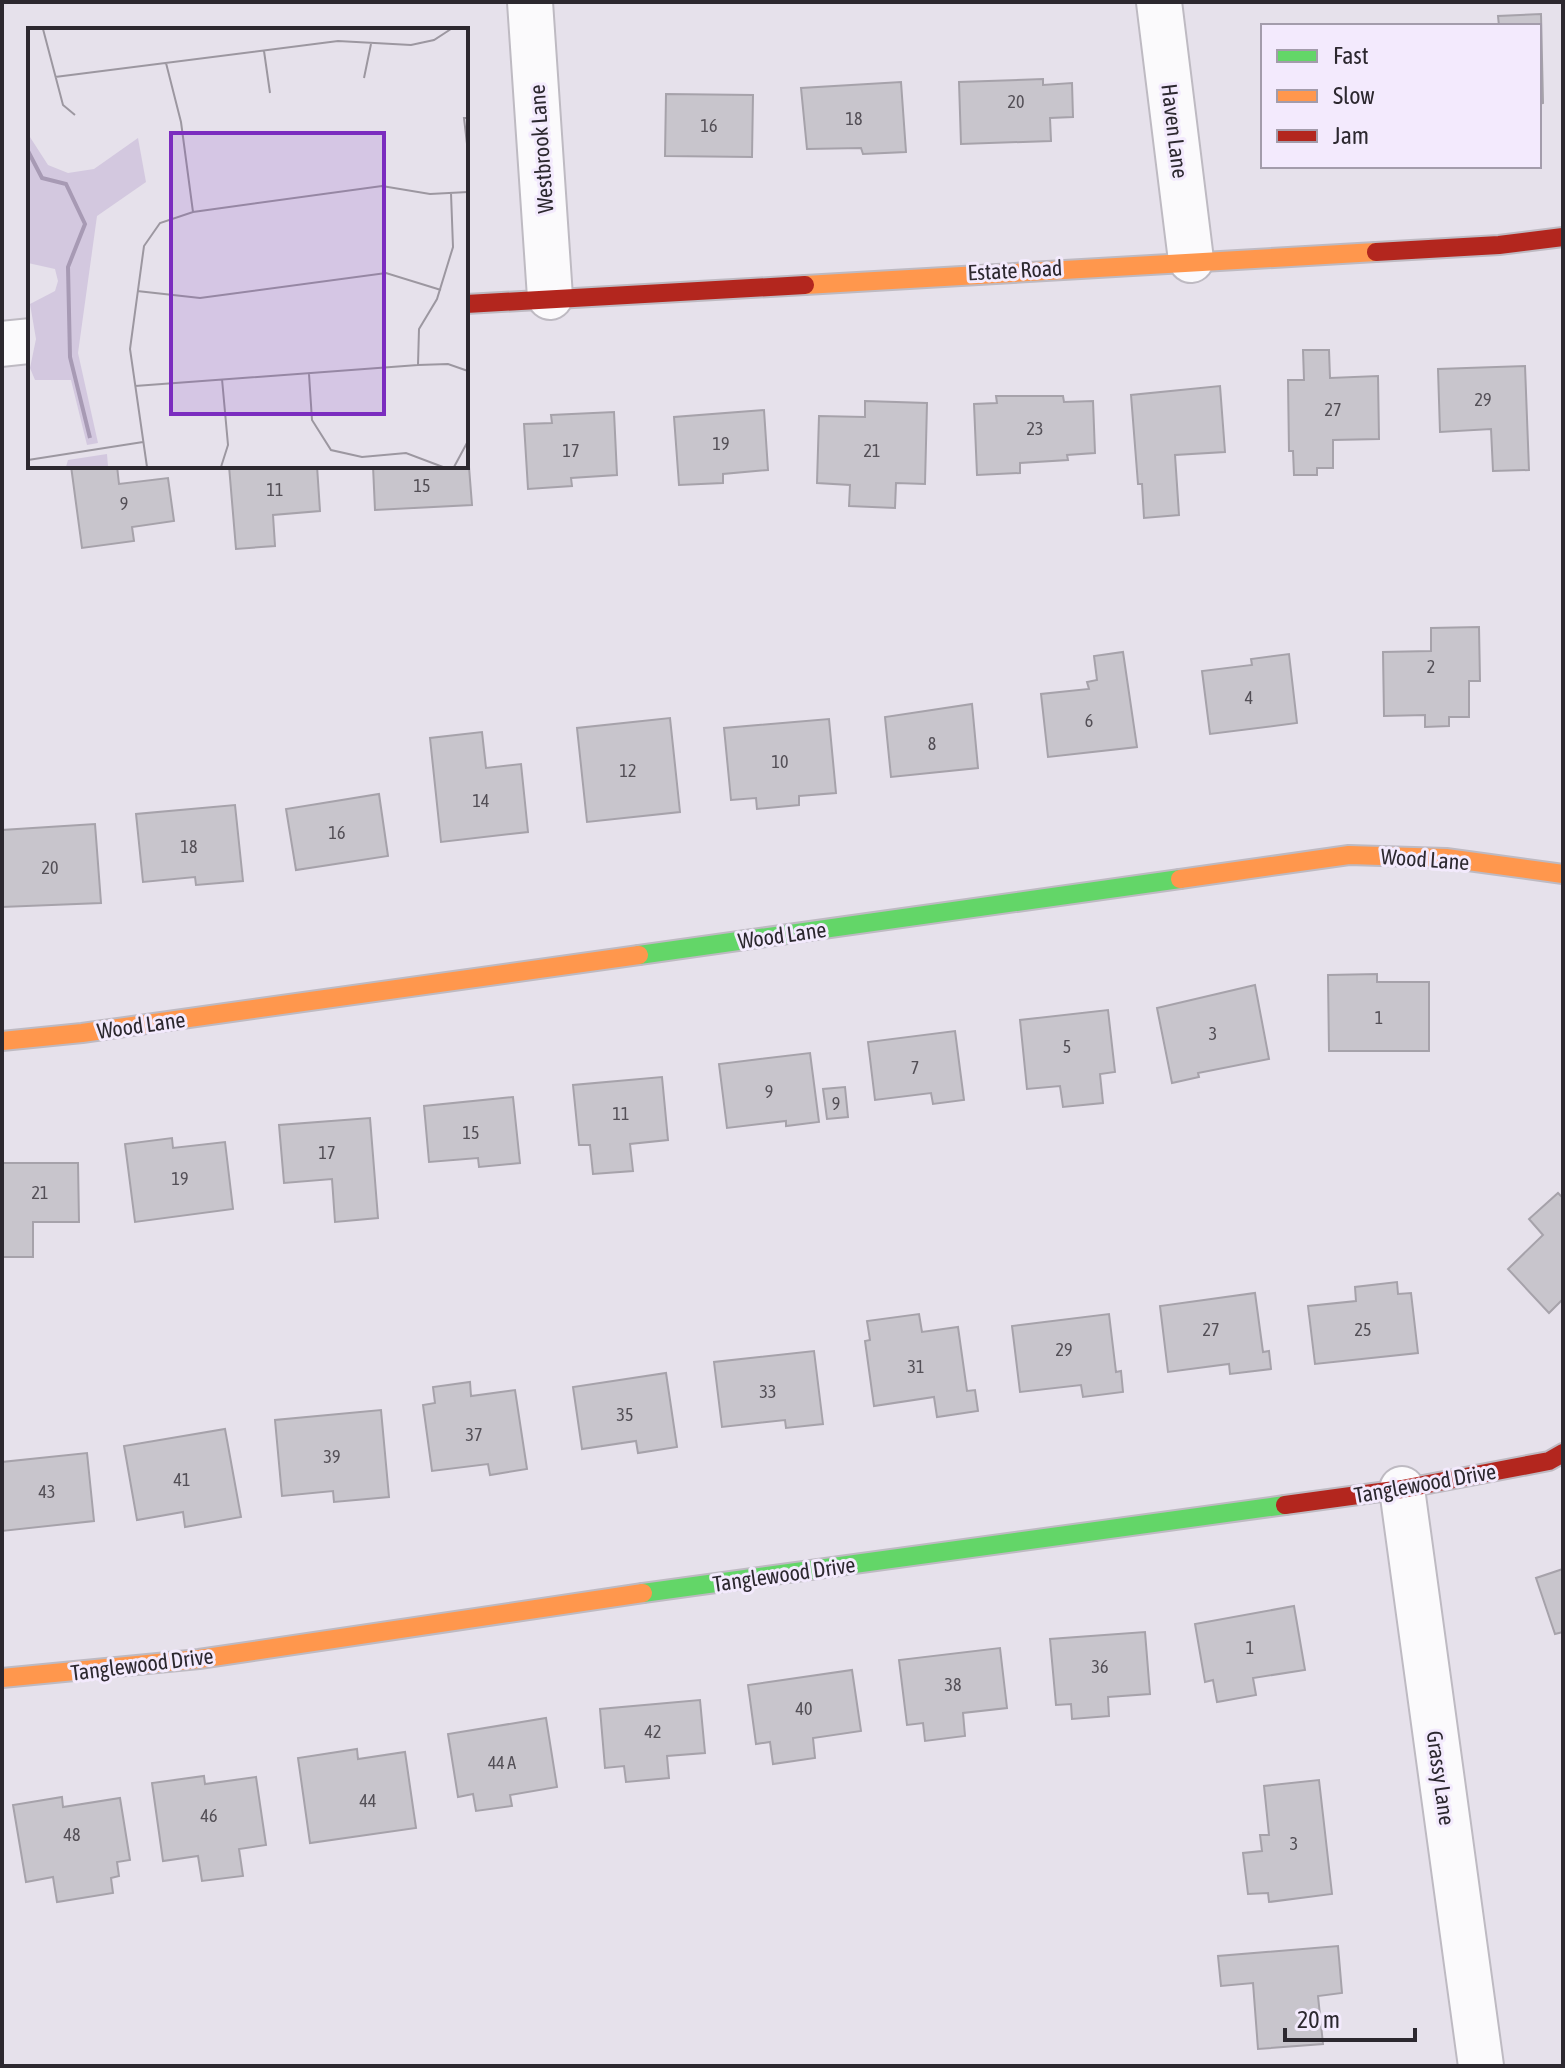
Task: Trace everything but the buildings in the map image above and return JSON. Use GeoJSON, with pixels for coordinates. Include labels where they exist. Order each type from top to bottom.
{"type":"FeatureCollection","features":[{"type":"Feature","properties":{"kind":"street","name":"Westbrook Lane"},"geometry":{"type":"LineString","coordinates":[[530,2],[550,297]]}},
{"type":"Feature","properties":{"kind":"street","name":"Haven Lane"},"geometry":{"type":"LineString","coordinates":[[1159,2],[1191,260]]}},
{"type":"Feature","properties":{"kind":"street","name":"Estate Road"},"geometry":{"type":"LineString","coordinates":[[468,304],[1191,260],[1499,245],[1563,237]]}},
{"type":"Feature","properties":{"kind":"street"},"geometry":{"type":"LineString","coordinates":[[2,344],[28,341]]}},
{"type":"Feature","properties":{"kind":"street","name":"Wood Lane"},"geometry":{"type":"LineString","coordinates":[[2,1041],[82,1033],[1349,855],[1446,858],[1563,874]]}},
{"type":"Feature","properties":{"kind":"street","name":"Tanglewood Drive"},"geometry":{"type":"LineString","coordinates":[[2,1678],[199,1659],[543,1606],[1402,1489],[1549,1461],[1563,1453]]}},
{"type":"Feature","properties":{"kind":"street","name":"Grassy Lane"},"geometry":{"type":"LineString","coordinates":[[1402,1489],[1481,2066]]}},
{"type":"Feature","properties":{"kind":"traffic: fast"},"geometry":{"type":"LineString","coordinates":[[639,955],[1180,879]]}},
{"type":"Feature","properties":{"kind":"traffic: fast"},"geometry":{"type":"LineString","coordinates":[[643,1593],[1285,1505]]}},
{"type":"Feature","properties":{"kind":"traffic: slow"},"geometry":{"type":"LineString","coordinates":[[805,285],[1376,252]]}},
{"type":"Feature","properties":{"kind":"traffic: slow"},"geometry":{"type":"LineString","coordinates":[[1180,879],[1349,855],[1446,858],[1563,874]]}},
{"type":"Feature","properties":{"kind":"traffic: slow"},"geometry":{"type":"LineString","coordinates":[[2,1041],[82,1033],[639,955]]}},
{"type":"Feature","properties":{"kind":"traffic: slow"},"geometry":{"type":"LineString","coordinates":[[2,1678],[199,1659],[643,1593]]}},
{"type":"Feature","properties":{"kind":"traffic: jam"},"geometry":{"type":"LineString","coordinates":[[1376,252],[1499,245],[1563,237]]}},
{"type":"Feature","properties":{"kind":"traffic: jam"},"geometry":{"type":"LineString","coordinates":[[468,304],[805,285]]}},
{"type":"Feature","properties":{"kind":"traffic: jam"},"geometry":{"type":"LineString","coordinates":[[1285,1505],[1402,1489],[1549,1461],[1563,1453]]}}]}
